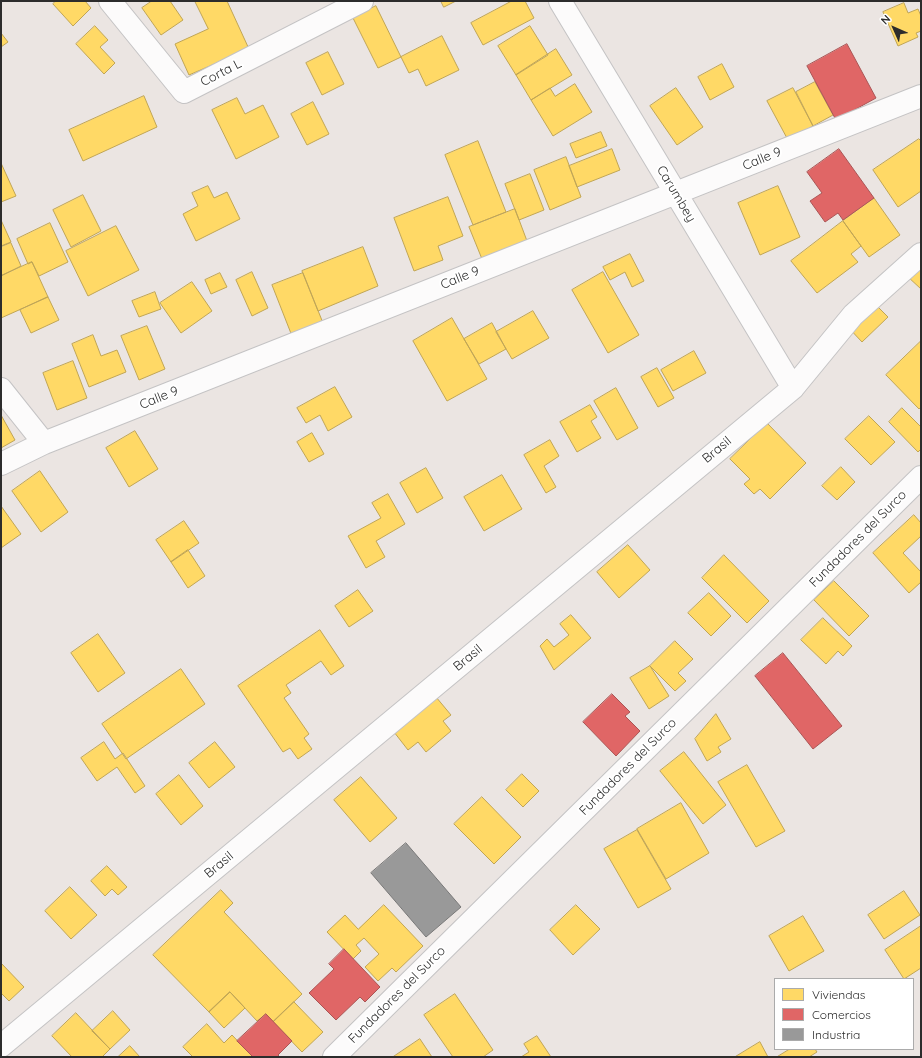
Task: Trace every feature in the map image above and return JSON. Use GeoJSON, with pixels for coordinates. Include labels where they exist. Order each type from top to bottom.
{"type":"FeatureCollection","features":[{"type":"Feature","properties":{"kind":"street","name":"Corta L"},"geometry":{"type":"LineString","coordinates":[[110,1],[184,92],[362,1]]}},
{"type":"Feature","properties":{"kind":"street","name":"Carumbey"},"geometry":{"type":"LineString","coordinates":[[560,1],[793,388]]}},
{"type":"Feature","properties":{"kind":"street","name":"Calle 9"},"geometry":{"type":"LineString","coordinates":[[1,464],[44,443],[921,96]]}},
{"type":"Feature","properties":{"kind":"street","name":"Brasil"},"geometry":{"type":"LineString","coordinates":[[4,1048],[793,388],[854,315],[921,254]]}},
{"type":"Feature","properties":{"kind":"street"},"geometry":{"type":"LineString","coordinates":[[1,389],[44,443]]}},
{"type":"Feature","properties":{"kind":"street","name":"Fundadores del Surco"},"geometry":{"type":"LineString","coordinates":[[334,1057],[921,476]]}},
{"type":"Feature","properties":{"kind":"building: Viviendas"},"geometry":{"type":"Polygon","coordinates":[[[56,1],[85,1],[91,8],[73,26],[53,4],[56,1]]]}},
{"type":"Feature","properties":{"kind":"building: Viviendas"},"geometry":{"type":"Polygon","coordinates":[[[152,1],[170,1],[183,20],[161,35],[142,8],[152,1]]]}},
{"type":"Feature","properties":{"kind":"building: Viviendas"},"geometry":{"type":"Polygon","coordinates":[[[195,1],[227,1],[249,49],[189,75],[175,44],[208,29],[195,1]]]}},
{"type":"Feature","properties":{"kind":"building: Viviendas"},"geometry":{"type":"Polygon","coordinates":[[[441,1],[456,1],[444,7],[441,1]]]}},
{"type":"Feature","properties":{"kind":"building: Viviendas"},"geometry":{"type":"Polygon","coordinates":[[[512,1],[525,1],[534,18],[483,45],[471,23],[512,1]]]}},
{"type":"Feature","properties":{"kind":"building: Viviendas"},"geometry":{"type":"Polygon","coordinates":[[[904,3],[908,13],[918,9],[921,16],[921,31],[916,33],[918,37],[898,46],[883,12],[904,3]]]}},
{"type":"Feature","properties":{"kind":"building: Viviendas"},"geometry":{"type":"Polygon","coordinates":[[[376,6],[401,57],[378,68],[353,18],[376,6]]]}},
{"type":"Feature","properties":{"kind":"building: Viviendas"},"geometry":{"type":"Polygon","coordinates":[[[95,26],[108,40],[100,47],[115,63],[104,74],[76,44],[95,26]]]}},
{"type":"Feature","properties":{"kind":"building: Viviendas"},"geometry":{"type":"Polygon","coordinates":[[[530,26],[548,55],[516,75],[498,46],[530,26]]]}},
{"type":"Feature","properties":{"kind":"building: Viviendas"},"geometry":{"type":"Polygon","coordinates":[[[1,33],[8,42],[1,47],[1,33]]]}},
{"type":"Feature","properties":{"kind":"building: Viviendas"},"geometry":{"type":"Polygon","coordinates":[[[442,36],[459,70],[426,86],[418,69],[409,73],[401,57],[442,36]]]}},
{"type":"Feature","properties":{"kind":"building: Viviendas"},"geometry":{"type":"Polygon","coordinates":[[[556,49],[572,75],[531,100],[516,75],[556,49]]]}},
{"type":"Feature","properties":{"kind":"building: Viviendas"},"geometry":{"type":"Polygon","coordinates":[[[328,52],[344,84],[322,95],[306,63],[328,52]]]}},
{"type":"Feature","properties":{"kind":"building: Viviendas"},"geometry":{"type":"Polygon","coordinates":[[[722,64],[734,87],[710,100],[698,77],[722,64]]]}},
{"type":"Feature","properties":{"kind":"building: Viviendas"},"geometry":{"type":"Polygon","coordinates":[[[815,82],[833,115],[813,126],[796,92],[815,82]]]}},
{"type":"Feature","properties":{"kind":"building: Viviendas"},"geometry":{"type":"Polygon","coordinates":[[[575,84],[592,112],[553,136],[531,100],[550,88],[555,96],[575,84]]]}},
{"type":"Feature","properties":{"kind":"building: Viviendas"},"geometry":{"type":"Polygon","coordinates":[[[676,88],[703,127],[677,145],[650,106],[676,88]]]}},
{"type":"Feature","properties":{"kind":"building: Viviendas"},"geometry":{"type":"Polygon","coordinates":[[[793,88],[813,126],[788,140],[767,101],[793,88]]]}},
{"type":"Feature","properties":{"kind":"building: Viviendas"},"geometry":{"type":"Polygon","coordinates":[[[144,96],[157,127],[83,161],[69,130],[144,96]]]}},
{"type":"Feature","properties":{"kind":"building: Viviendas"},"geometry":{"type":"Polygon","coordinates":[[[237,98],[245,114],[263,105],[279,137],[236,159],[212,110],[237,98]]]}},
{"type":"Feature","properties":{"kind":"building: Viviendas"},"geometry":{"type":"Polygon","coordinates":[[[313,102],[329,134],[307,145],[291,114],[313,102]]]}},
{"type":"Feature","properties":{"kind":"building: Viviendas"},"geometry":{"type":"Polygon","coordinates":[[[601,132],[607,146],[576,158],[570,144],[601,132]]]}},
{"type":"Feature","properties":{"kind":"building: Viviendas"},"geometry":{"type":"Polygon","coordinates":[[[919,139],[921,141],[921,191],[898,207],[873,170],[919,139]]]}},
{"type":"Feature","properties":{"kind":"building: Viviendas"},"geometry":{"type":"Polygon","coordinates":[[[478,141],[506,212],[473,225],[445,155],[478,141]]]}},
{"type":"Feature","properties":{"kind":"building: Viviendas"},"geometry":{"type":"Polygon","coordinates":[[[612,149],[620,170],[577,187],[569,166],[612,149]]]}},
{"type":"Feature","properties":{"kind":"building: Viviendas"},"geometry":{"type":"Polygon","coordinates":[[[566,157],[581,197],[550,210],[534,170],[566,157]]]}},
{"type":"Feature","properties":{"kind":"building: Viviendas"},"geometry":{"type":"Polygon","coordinates":[[[1,163],[16,196],[1,202],[1,163]]]}},
{"type":"Feature","properties":{"kind":"building: Viviendas"},"geometry":{"type":"Polygon","coordinates":[[[530,174],[544,210],[519,220],[505,184],[530,174]]]}},
{"type":"Feature","properties":{"kind":"building: Viviendas"},"geometry":{"type":"Polygon","coordinates":[[[208,186],[214,198],[227,192],[240,219],[196,241],[183,214],[198,206],[192,193],[208,186]]]}},
{"type":"Feature","properties":{"kind":"building: Viviendas"},"geometry":{"type":"Polygon","coordinates":[[[778,186],[800,237],[760,255],[738,203],[778,186]]]}},
{"type":"Feature","properties":{"kind":"building: Viviendas"},"geometry":{"type":"Polygon","coordinates":[[[83,195],[101,231],[71,247],[53,210],[83,195]]]}},
{"type":"Feature","properties":{"kind":"building: Viviendas"},"geometry":{"type":"Polygon","coordinates":[[[448,197],[463,236],[438,246],[443,260],[414,271],[394,218],[448,197]]]}},
{"type":"Feature","properties":{"kind":"building: Viviendas"},"geometry":{"type":"Polygon","coordinates":[[[874,198],[900,235],[869,257],[843,221],[874,198]]]}},
{"type":"Feature","properties":{"kind":"building: Viviendas"},"geometry":{"type":"Polygon","coordinates":[[[515,209],[527,241],[482,259],[469,227],[515,209]]]}},
{"type":"Feature","properties":{"kind":"building: Viviendas"},"geometry":{"type":"Polygon","coordinates":[[[1,220],[11,242],[1,246],[1,220]]]}},
{"type":"Feature","properties":{"kind":"building: Viviendas"},"geometry":{"type":"Polygon","coordinates":[[[843,221],[861,246],[851,254],[858,262],[817,293],[791,261],[843,221]]]}},
{"type":"Feature","properties":{"kind":"building: Viviendas"},"geometry":{"type":"Polygon","coordinates":[[[50,223],[68,262],[39,276],[32,262],[28,264],[17,239],[50,223]]]}},
{"type":"Feature","properties":{"kind":"building: Viviendas"},"geometry":{"type":"Polygon","coordinates":[[[116,226],[139,270],[88,296],[66,251],[116,226]]]}},
{"type":"Feature","properties":{"kind":"building: Viviendas"},"geometry":{"type":"Polygon","coordinates":[[[11,243],[21,266],[1,276],[1,247],[11,243]]]}},
{"type":"Feature","properties":{"kind":"building: Viviendas"},"geometry":{"type":"Polygon","coordinates":[[[363,247],[378,286],[318,311],[302,271],[363,247]]]}},
{"type":"Feature","properties":{"kind":"building: Viviendas"},"geometry":{"type":"Polygon","coordinates":[[[630,254],[644,281],[632,287],[625,272],[610,280],[603,267],[630,254]]]}},
{"type":"Feature","properties":{"kind":"building: Viviendas"},"geometry":{"type":"Polygon","coordinates":[[[32,262],[48,297],[1,318],[1,276],[32,262]]]}},
{"type":"Feature","properties":{"kind":"building: Viviendas"},"geometry":{"type":"Polygon","coordinates":[[[921,262],[921,289],[907,276],[921,262]]]}},
{"type":"Feature","properties":{"kind":"building: Viviendas"},"geometry":{"type":"Polygon","coordinates":[[[252,272],[268,308],[252,316],[236,280],[252,272]]]}},
{"type":"Feature","properties":{"kind":"building: Viviendas"},"geometry":{"type":"Polygon","coordinates":[[[603,272],[639,335],[608,353],[572,290],[603,272]]]}},
{"type":"Feature","properties":{"kind":"building: Viviendas"},"geometry":{"type":"Polygon","coordinates":[[[220,273],[227,287],[211,294],[205,280],[220,273]]]}},
{"type":"Feature","properties":{"kind":"building: Viviendas"},"geometry":{"type":"Polygon","coordinates":[[[303,273],[323,323],[292,336],[272,285],[303,273]]]}},
{"type":"Feature","properties":{"kind":"building: Viviendas"},"geometry":{"type":"Polygon","coordinates":[[[192,282],[212,311],[181,333],[160,303],[192,282]]]}},
{"type":"Feature","properties":{"kind":"building: Viviendas"},"geometry":{"type":"Polygon","coordinates":[[[155,292],[161,309],[139,317],[132,301],[155,292]]]}},
{"type":"Feature","properties":{"kind":"building: Viviendas"},"geometry":{"type":"Polygon","coordinates":[[[48,297],[59,320],[31,333],[20,310],[48,297]]]}},
{"type":"Feature","properties":{"kind":"building: Viviendas"},"geometry":{"type":"Polygon","coordinates":[[[872,301],[888,317],[862,342],[847,326],[872,301]]]}},
{"type":"Feature","properties":{"kind":"building: Viviendas"},"geometry":{"type":"Polygon","coordinates":[[[533,311],[549,338],[512,359],[496,332],[533,311]]]}},
{"type":"Feature","properties":{"kind":"building: Viviendas"},"geometry":{"type":"Polygon","coordinates":[[[452,318],[487,379],[447,401],[413,341],[452,318]]]}},
{"type":"Feature","properties":{"kind":"building: Viviendas"},"geometry":{"type":"Polygon","coordinates":[[[492,323],[506,349],[479,364],[464,339],[492,323]]]}},
{"type":"Feature","properties":{"kind":"building: Viviendas"},"geometry":{"type":"Polygon","coordinates":[[[147,326],[165,369],[139,380],[121,336],[147,326]]]}},
{"type":"Feature","properties":{"kind":"building: Viviendas"},"geometry":{"type":"Polygon","coordinates":[[[93,335],[101,356],[117,350],[126,372],[89,387],[72,344],[93,335]]]}},
{"type":"Feature","properties":{"kind":"building: Viviendas"},"geometry":{"type":"Polygon","coordinates":[[[921,341],[921,407],[919,409],[886,375],[921,341]]]}},
{"type":"Feature","properties":{"kind":"building: Viviendas"},"geometry":{"type":"Polygon","coordinates":[[[694,351],[706,373],[673,391],[661,370],[694,351]]]}},
{"type":"Feature","properties":{"kind":"building: Viviendas"},"geometry":{"type":"Polygon","coordinates":[[[73,361],[87,398],[57,410],[43,373],[73,361]]]}},
{"type":"Feature","properties":{"kind":"building: Viviendas"},"geometry":{"type":"Polygon","coordinates":[[[657,368],[674,398],[658,407],[641,377],[657,368]]]}},
{"type":"Feature","properties":{"kind":"building: Viviendas"},"geometry":{"type":"Polygon","coordinates":[[[335,387],[352,417],[328,431],[320,415],[306,423],[297,408],[335,387]]]}},
{"type":"Feature","properties":{"kind":"building: Viviendas"},"geometry":{"type":"Polygon","coordinates":[[[616,388],[638,428],[617,440],[594,401],[616,388]]]}},
{"type":"Feature","properties":{"kind":"building: Viviendas"},"geometry":{"type":"Polygon","coordinates":[[[590,405],[597,417],[591,421],[601,438],[577,452],[560,422],[590,405]]]}},
{"type":"Feature","properties":{"kind":"building: Viviendas"},"geometry":{"type":"Polygon","coordinates":[[[902,408],[921,427],[921,449],[918,452],[889,422],[902,408]]]}},
{"type":"Feature","properties":{"kind":"building: Viviendas"},"geometry":{"type":"Polygon","coordinates":[[[1,415],[15,440],[1,448],[1,415]]]}},
{"type":"Feature","properties":{"kind":"building: Viviendas"},"geometry":{"type":"Polygon","coordinates":[[[869,416],[895,442],[871,465],[845,439],[869,416]]]}},
{"type":"Feature","properties":{"kind":"building: Viviendas"},"geometry":{"type":"Polygon","coordinates":[[[767,423],[806,463],[770,499],[760,489],[754,494],[744,484],[750,479],[730,459],[767,423]]]}},
{"type":"Feature","properties":{"kind":"building: Viviendas"},"geometry":{"type":"Polygon","coordinates":[[[135,431],[158,469],[129,487],[106,448],[135,431]]]}},
{"type":"Feature","properties":{"kind":"building: Viviendas"},"geometry":{"type":"Polygon","coordinates":[[[312,433],[324,454],[309,462],[297,442],[312,433]]]}},
{"type":"Feature","properties":{"kind":"building: Viviendas"},"geometry":{"type":"Polygon","coordinates":[[[550,440],[559,456],[544,466],[556,487],[546,493],[524,455],[550,440]]]}},
{"type":"Feature","properties":{"kind":"building: Viviendas"},"geometry":{"type":"Polygon","coordinates":[[[841,467],[855,482],[837,500],[822,486],[841,467]]]}},
{"type":"Feature","properties":{"kind":"building: Viviendas"},"geometry":{"type":"Polygon","coordinates":[[[426,468],[443,498],[417,513],[400,483],[426,468]]]}},
{"type":"Feature","properties":{"kind":"building: Viviendas"},"geometry":{"type":"Polygon","coordinates":[[[40,471],[68,512],[41,532],[12,491],[40,471]]]}},
{"type":"Feature","properties":{"kind":"building: Viviendas"},"geometry":{"type":"Polygon","coordinates":[[[502,475],[522,509],[484,531],[464,497],[502,475]]]}},
{"type":"Feature","properties":{"kind":"building: Viviendas"},"geometry":{"type":"Polygon","coordinates":[[[388,494],[405,524],[376,541],[385,557],[366,568],[348,536],[381,518],[372,503],[388,494]]]}},
{"type":"Feature","properties":{"kind":"building: Viviendas"},"geometry":{"type":"Polygon","coordinates":[[[1,506],[21,534],[1,548],[1,506]]]}},
{"type":"Feature","properties":{"kind":"building: Viviendas"},"geometry":{"type":"Polygon","coordinates":[[[914,515],[921,523],[921,536],[903,553],[921,572],[921,582],[909,593],[873,553],[914,515]]]}},
{"type":"Feature","properties":{"kind":"building: Viviendas"},"geometry":{"type":"Polygon","coordinates":[[[184,521],[199,543],[171,562],[156,540],[184,521]]]}},
{"type":"Feature","properties":{"kind":"building: Viviendas"},"geometry":{"type":"Polygon","coordinates":[[[628,545],[650,570],[619,598],[597,572],[628,545]]]}},
{"type":"Feature","properties":{"kind":"building: Viviendas"},"geometry":{"type":"Polygon","coordinates":[[[188,550],[205,576],[188,588],[171,562],[188,550]]]}},
{"type":"Feature","properties":{"kind":"building: Viviendas"},"geometry":{"type":"Polygon","coordinates":[[[724,555],[769,601],[747,623],[702,578],[724,555]]]}},
{"type":"Feature","properties":{"kind":"building: Viviendas"},"geometry":{"type":"Polygon","coordinates":[[[834,581],[869,616],[849,636],[814,600],[834,581]]]}},
{"type":"Feature","properties":{"kind":"building: Viviendas"},"geometry":{"type":"Polygon","coordinates":[[[358,590],[373,611],[349,627],[335,606],[358,590]]]}},
{"type":"Feature","properties":{"kind":"building: Viviendas"},"geometry":{"type":"Polygon","coordinates":[[[709,593],[731,616],[711,636],[688,613],[709,593]]]}},
{"type":"Feature","properties":{"kind":"building: Viviendas"},"geometry":{"type":"Polygon","coordinates":[[[571,615],[591,638],[554,670],[540,646],[547,639],[554,647],[569,635],[560,624],[571,615]]]}},
{"type":"Feature","properties":{"kind":"building: Viviendas"},"geometry":{"type":"Polygon","coordinates":[[[823,618],[852,646],[843,656],[838,651],[826,664],[801,640],[823,618]]]}},
{"type":"Feature","properties":{"kind":"building: Viviendas"},"geometry":{"type":"Polygon","coordinates":[[[320,630],[344,666],[331,675],[321,661],[286,685],[291,693],[284,698],[309,734],[304,738],[312,749],[298,759],[290,748],[283,752],[238,686],[320,630]]]}},
{"type":"Feature","properties":{"kind":"building: Viviendas"},"geometry":{"type":"Polygon","coordinates":[[[98,634],[125,673],[98,692],[71,653],[98,634]]]}},
{"type":"Feature","properties":{"kind":"building: Viviendas"},"geometry":{"type":"Polygon","coordinates":[[[675,641],[693,659],[678,673],[686,681],[675,691],[650,666],[675,641]]]}},
{"type":"Feature","properties":{"kind":"building: Viviendas"},"geometry":{"type":"Polygon","coordinates":[[[650,666],[669,696],[649,709],[630,678],[650,666]]]}},
{"type":"Feature","properties":{"kind":"building: Viviendas"},"geometry":{"type":"Polygon","coordinates":[[[181,669],[205,704],[126,759],[102,724],[181,669]]]}},
{"type":"Feature","properties":{"kind":"building: Viviendas"},"geometry":{"type":"Polygon","coordinates":[[[436,697],[451,715],[443,721],[451,731],[426,752],[418,742],[408,750],[394,732],[436,697]]]}},
{"type":"Feature","properties":{"kind":"building: Viviendas"},"geometry":{"type":"Polygon","coordinates":[[[716,714],[731,739],[718,747],[721,752],[707,761],[695,739],[716,714]]]}},
{"type":"Feature","properties":{"kind":"building: Viviendas"},"geometry":{"type":"Polygon","coordinates":[[[104,742],[115,759],[123,753],[145,786],[135,793],[117,767],[97,781],[81,758],[104,742]]]}},
{"type":"Feature","properties":{"kind":"building: Viviendas"},"geometry":{"type":"Polygon","coordinates":[[[215,742],[235,767],[209,788],[189,763],[215,742]]]}},
{"type":"Feature","properties":{"kind":"building: Viviendas"},"geometry":{"type":"Polygon","coordinates":[[[684,752],[726,805],[703,824],[660,771],[684,752]]]}},
{"type":"Feature","properties":{"kind":"building: Viviendas"},"geometry":{"type":"Polygon","coordinates":[[[747,765],[785,831],[756,847],[718,782],[747,765]]]}},
{"type":"Feature","properties":{"kind":"building: Viviendas"},"geometry":{"type":"Polygon","coordinates":[[[522,774],[539,791],[523,807],[506,790],[522,774]]]}},
{"type":"Feature","properties":{"kind":"building: Viviendas"},"geometry":{"type":"Polygon","coordinates":[[[179,775],[203,806],[181,825],[156,794],[179,775]]]}},
{"type":"Feature","properties":{"kind":"building: Viviendas"},"geometry":{"type":"Polygon","coordinates":[[[361,777],[397,818],[370,842],[334,800],[361,777]]]}},
{"type":"Feature","properties":{"kind":"building: Viviendas"},"geometry":{"type":"Polygon","coordinates":[[[482,797],[521,837],[494,864],[454,824],[482,797]]]}},
{"type":"Feature","properties":{"kind":"building: Viviendas"},"geometry":{"type":"Polygon","coordinates":[[[681,803],[709,853],[666,879],[637,829],[681,803]]]}},
{"type":"Feature","properties":{"kind":"building: Viviendas"},"geometry":{"type":"Polygon","coordinates":[[[637,830],[671,889],[638,908],[604,849],[637,830]]]}},
{"type":"Feature","properties":{"kind":"building: Viviendas"},"geometry":{"type":"Polygon","coordinates":[[[107,866],[127,887],[118,895],[112,889],[105,896],[91,881],[107,866]]]}},
{"type":"Feature","properties":{"kind":"building: Viviendas"},"geometry":{"type":"Polygon","coordinates":[[[70,887],[97,915],[71,939],[45,911],[70,887]]]}},
{"type":"Feature","properties":{"kind":"building: Viviendas"},"geometry":{"type":"Polygon","coordinates":[[[221,890],[233,903],[224,912],[302,994],[273,1022],[266,1014],[257,1021],[230,992],[209,1012],[153,955],[221,890]]]}},
{"type":"Feature","properties":{"kind":"building: Viviendas"},"geometry":{"type":"Polygon","coordinates":[[[904,891],[920,915],[884,939],[868,915],[904,891]]]}},
{"type":"Feature","properties":{"kind":"building: Viviendas"},"geometry":{"type":"Polygon","coordinates":[[[384,905],[423,946],[396,972],[392,968],[378,981],[365,967],[379,954],[364,938],[356,945],[361,951],[353,959],[327,932],[345,915],[358,929],[384,905]]]}},
{"type":"Feature","properties":{"kind":"building: Viviendas"},"geometry":{"type":"Polygon","coordinates":[[[576,905],[600,929],[573,955],[550,930],[576,905]]]}},
{"type":"Feature","properties":{"kind":"building: Viviendas"},"geometry":{"type":"Polygon","coordinates":[[[803,916],[824,951],[789,971],[769,936],[803,916]]]}},
{"type":"Feature","properties":{"kind":"building: Viviendas"},"geometry":{"type":"Polygon","coordinates":[[[921,926],[921,968],[903,978],[885,950],[921,926]]]}},
{"type":"Feature","properties":{"kind":"building: Viviendas"},"geometry":{"type":"Polygon","coordinates":[[[1,963],[24,987],[9,1001],[1,993],[1,963]]]}},
{"type":"Feature","properties":{"kind":"building: Viviendas"},"geometry":{"type":"Polygon","coordinates":[[[230,992],[245,1008],[224,1028],[209,1012],[230,992]]]}},
{"type":"Feature","properties":{"kind":"building: Viviendas"},"geometry":{"type":"Polygon","coordinates":[[[455,994],[493,1050],[483,1057],[453,1057],[424,1015],[455,994]]]}},
{"type":"Feature","properties":{"kind":"building: Viviendas"},"geometry":{"type":"Polygon","coordinates":[[[294,1002],[323,1032],[302,1052],[273,1022],[294,1002]]]}},
{"type":"Feature","properties":{"kind":"building: Viviendas"},"geometry":{"type":"Polygon","coordinates":[[[113,1011],[130,1030],[110,1049],[92,1031],[113,1011]]]}},
{"type":"Feature","properties":{"kind":"building: Viviendas"},"geometry":{"type":"Polygon","coordinates":[[[76,1013],[110,1049],[102,1057],[72,1057],[52,1036],[76,1013]]]}},
{"type":"Feature","properties":{"kind":"building: Viviendas"},"geometry":{"type":"Polygon","coordinates":[[[207,1024],[224,1043],[232,1035],[253,1057],[193,1057],[183,1047],[207,1024]]]}},
{"type":"Feature","properties":{"kind":"building: Viviendas"},"geometry":{"type":"Polygon","coordinates":[[[537,1036],[551,1057],[521,1057],[529,1052],[524,1044],[537,1036]]]}},
{"type":"Feature","properties":{"kind":"building: Viviendas"},"geometry":{"type":"Polygon","coordinates":[[[420,1039],[432,1057],[393,1057],[420,1039]]]}},
{"type":"Feature","properties":{"kind":"building: Viviendas"},"geometry":{"type":"Polygon","coordinates":[[[760,1042],[768,1057],[735,1057],[760,1042]]]}},
{"type":"Feature","properties":{"kind":"building: Viviendas"},"geometry":{"type":"Polygon","coordinates":[[[130,1046],[140,1057],[118,1057],[130,1046]]]}},
{"type":"Feature","properties":{"kind":"building: Viviendas"},"geometry":{"type":"Polygon","coordinates":[[[788,1050],[816,1050],[817,1052],[809,1057],[777,1057],[788,1050]]]}},
{"type":"Feature","properties":{"kind":"building: Comercios"},"geometry":{"type":"Polygon","coordinates":[[[847,44],[876,98],[836,120],[807,66],[847,44]]]}},
{"type":"Feature","properties":{"kind":"building: Comercios"},"geometry":{"type":"Polygon","coordinates":[[[839,149],[874,198],[843,220],[838,213],[825,222],[810,201],[822,193],[807,172],[839,149]]]}},
{"type":"Feature","properties":{"kind":"building: Comercios"},"geometry":{"type":"Polygon","coordinates":[[[783,653],[842,726],[813,749],[755,676],[783,653]]]}},
{"type":"Feature","properties":{"kind":"building: Comercios"},"geometry":{"type":"Polygon","coordinates":[[[612,694],[630,712],[625,716],[640,731],[616,756],[583,722],[612,694]]]}},
{"type":"Feature","properties":{"kind":"building: Comercios"},"geometry":{"type":"Polygon","coordinates":[[[344,949],[380,987],[365,1002],[360,997],[336,1020],[309,993],[334,969],[329,964],[344,949]]]}},
{"type":"Feature","properties":{"kind":"building: Comercios"},"geometry":{"type":"Polygon","coordinates":[[[266,1014],[292,1041],[278,1055],[280,1057],[253,1057],[237,1041],[266,1014]]]}},
{"type":"Feature","properties":{"kind":"building: Industria"},"geometry":{"type":"Polygon","coordinates":[[[406,843],[461,907],[426,937],[371,873],[406,843]]]}}]}
